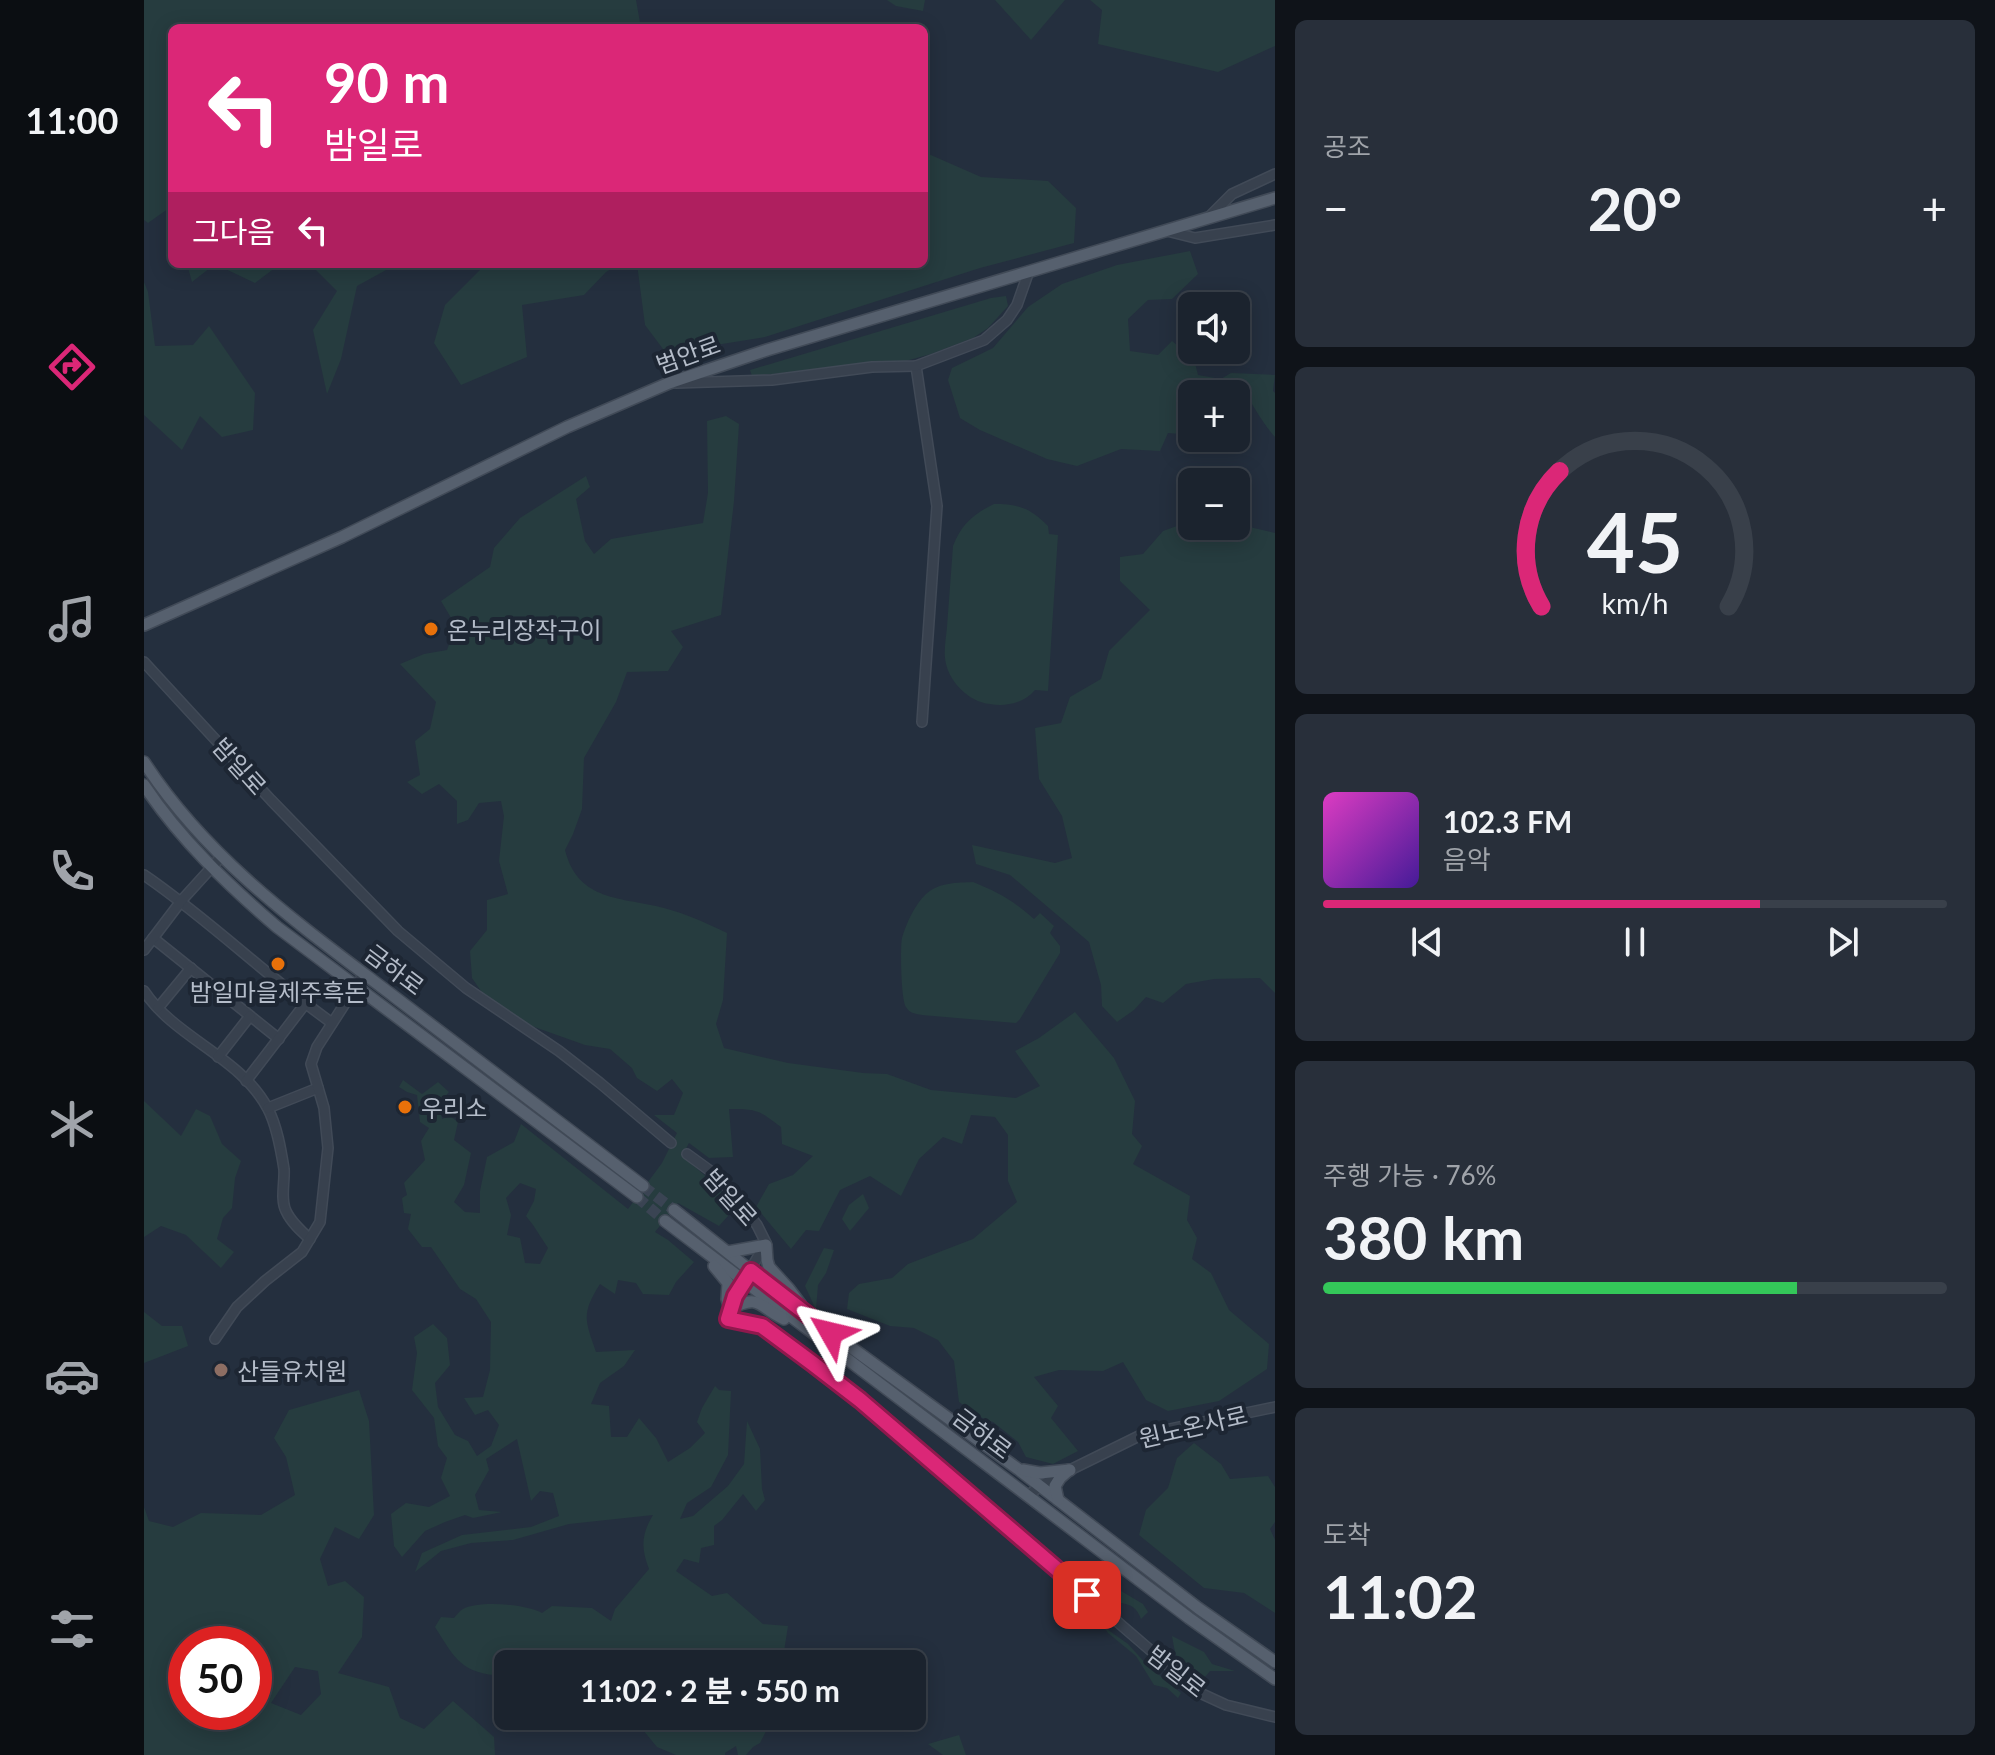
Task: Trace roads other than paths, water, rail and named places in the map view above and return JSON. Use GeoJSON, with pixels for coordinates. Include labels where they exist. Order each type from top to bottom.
{"type":"FeatureCollection","features":[{"type":"Feature","properties":{"kind":"main road","name":"범안로"},"geometry":{"type":"LineString","coordinates":[[144,625],[342,537],[567,427],[669,383],[767,350],[1275,198]]}},
{"type":"Feature","properties":{"kind":"main road","name":"금하로"},"geometry":{"type":"LineString","coordinates":[[144,762],[172,802],[221,857],[280,911],[640,1192],[277,927],[190,845],[144,785]]}},
{"type":"Feature","properties":{"kind":"main road","name":"금하로"},"geometry":{"type":"LineString","coordinates":[[674,1210],[728,1252],[748,1277]]}},
{"type":"Feature","properties":{"kind":"main road","name":"금하로"},"geometry":{"type":"LineString","coordinates":[[665,1221],[748,1277],[1189,1618],[1274,1678]]}},
{"type":"Feature","properties":{"kind":"main road"},"geometry":{"type":"LineString","coordinates":[[693,1242],[727,1279],[730,1309],[744,1301],[755,1301],[780,1318],[806,1321]]}},
{"type":"Feature","properties":{"kind":"main road"},"geometry":{"type":"LineString","coordinates":[[728,1252],[766,1245],[769,1267],[789,1289],[806,1321]]}},
{"type":"Feature","properties":{"kind":"main road","name":"금하로"},"geometry":{"type":"LineString","coordinates":[[806,1321],[1018,1469],[1198,1608],[1275,1662]]}},
{"type":"Feature","properties":{"kind":"main road"},"geometry":{"type":"LineString","coordinates":[[1018,1469],[1035,1473],[1070,1470]]}},
{"type":"Feature","properties":{"kind":"main road"},"geometry":{"type":"LineString","coordinates":[[1058,1500],[1055,1486],[1070,1470]]}},
{"type":"Feature","properties":{"kind":"street"},"geometry":{"type":"LineString","coordinates":[[1207,219],[1232,194],[1275,174]]}},
{"type":"Feature","properties":{"kind":"street"},"geometry":{"type":"LineString","coordinates":[[1167,231],[1195,238],[1275,225]]}},
{"type":"Feature","properties":{"kind":"street"},"geometry":{"type":"LineString","coordinates":[[669,383],[772,380],[826,371],[916,366],[984,340],[1007,320],[1017,305],[1029,271]]}},
{"type":"Feature","properties":{"kind":"street"},"geometry":{"type":"LineString","coordinates":[[916,366],[937,506],[922,722]]}},
{"type":"Feature","properties":{"kind":"street","name":"밤일로"},"geometry":{"type":"LineString","coordinates":[[144,662],[271,800],[398,931],[466,988],[559,1051],[671,1143]]}},
{"type":"Feature","properties":{"kind":"street"},"geometry":{"type":"LineString","coordinates":[[144,950],[182,900],[221,857]]}},
{"type":"Feature","properties":{"kind":"street"},"geometry":{"type":"LineString","coordinates":[[144,875],[182,900],[305,1004],[332,1023]]}},
{"type":"Feature","properties":{"kind":"street"},"geometry":{"type":"LineString","coordinates":[[153,938],[279,1039]]}},
{"type":"Feature","properties":{"kind":"street"},"geometry":{"type":"LineString","coordinates":[[158,1008],[191,968]]}},
{"type":"Feature","properties":{"kind":"street"},"geometry":{"type":"LineString","coordinates":[[215,1339],[237,1307],[302,1252],[320,1222],[328,1148],[324,1108],[311,1064],[317,1047],[364,974]]}},
{"type":"Feature","properties":{"kind":"street"},"geometry":{"type":"LineString","coordinates":[[144,991],[188,1035],[246,1081],[268,1108],[284,1170],[285,1210],[298,1229],[310,1239]]}},
{"type":"Feature","properties":{"kind":"street"},"geometry":{"type":"LineString","coordinates":[[246,1081],[305,1004]]}},
{"type":"Feature","properties":{"kind":"street"},"geometry":{"type":"LineString","coordinates":[[218,1057],[250,1016]]}},
{"type":"Feature","properties":{"kind":"street"},"geometry":{"type":"LineString","coordinates":[[268,1108],[318,1088]]}},
{"type":"Feature","properties":{"kind":"street","name":"밤일로"},"geometry":{"type":"LineString","coordinates":[[687,1154],[720,1178],[766,1240],[766,1245],[735,1296],[728,1319],[762,1326],[860,1400],[1200,1693],[1226,1705],[1275,1717]]}},
{"type":"Feature","properties":{"kind":"street","name":"원노온사로"},"geometry":{"type":"LineString","coordinates":[[1029,1495],[1040,1486],[1141,1435],[1275,1407]]}},
{"type":"Feature","properties":{"kind":"tunnel"},"geometry":{"type":"LineString","coordinates":[[643,1186],[674,1210]]}},
{"type":"Feature","properties":{"kind":"tunnel"},"geometry":{"type":"LineString","coordinates":[[637,1197],[665,1221]]}},
{"type":"Feature","properties":{"kind":"place","name":"온누리장작구이"},"geometry":{"type":"Point","coordinates":[431,629]}},
{"type":"Feature","properties":{"kind":"place","name":"밤일마을제주흑돈"},"geometry":{"type":"Point","coordinates":[278,964]}},
{"type":"Feature","properties":{"kind":"place","name":"우리소"},"geometry":{"type":"Point","coordinates":[405,1107]}},
{"type":"Feature","properties":{"kind":"place","name":"산들유치원"},"geometry":{"type":"Point","coordinates":[221,1370]}}]}
